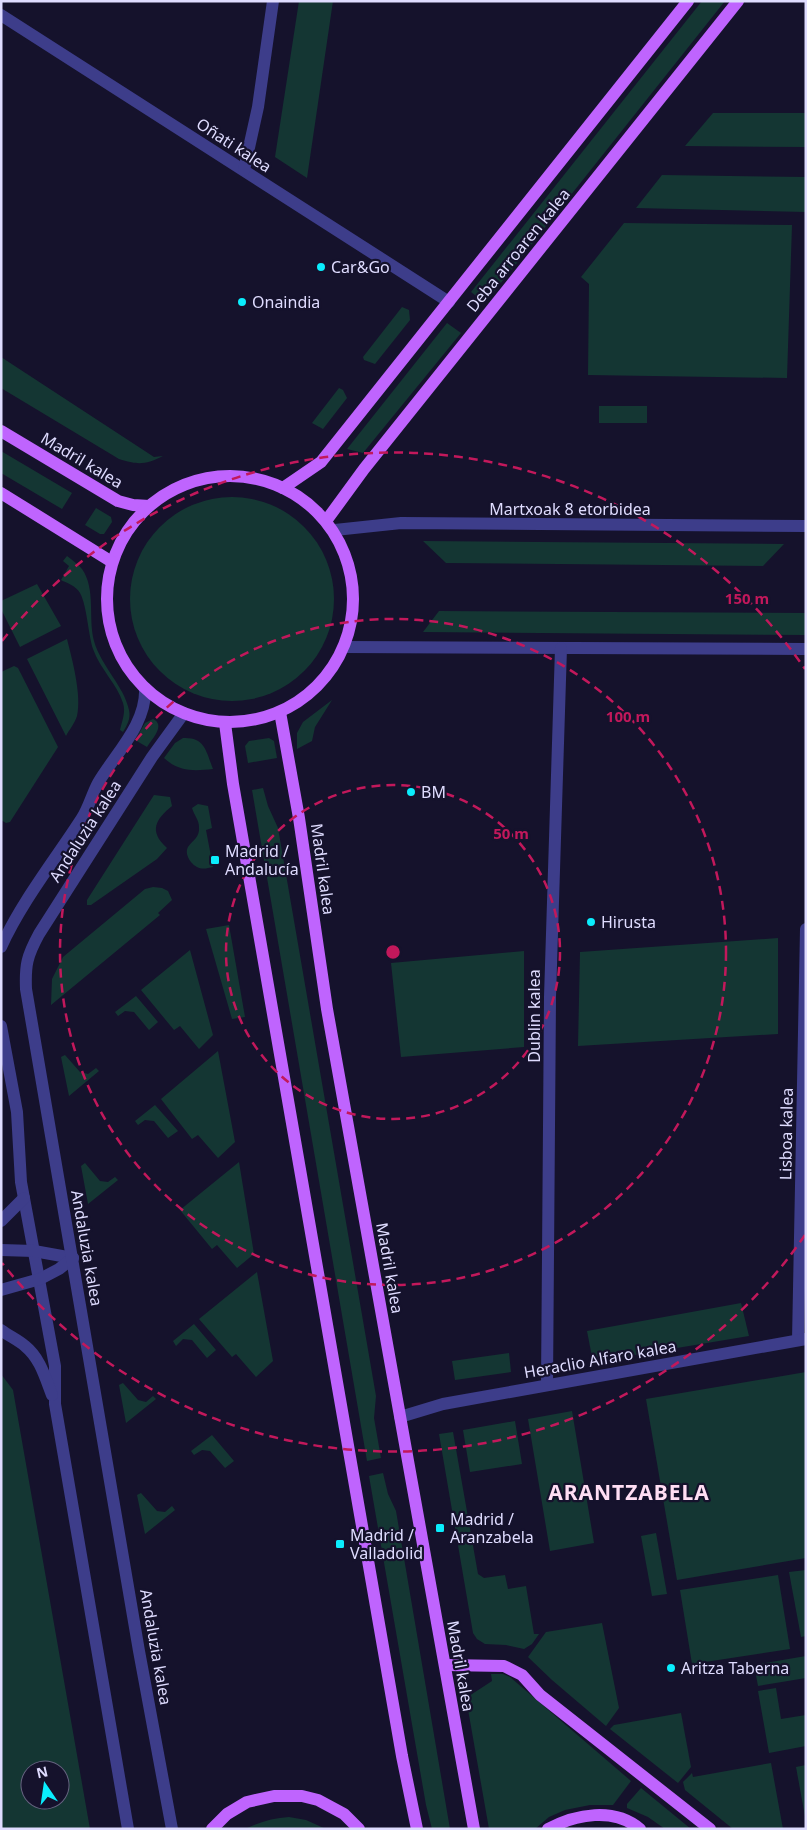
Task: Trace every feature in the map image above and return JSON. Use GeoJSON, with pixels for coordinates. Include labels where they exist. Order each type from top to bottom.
{"type":"FeatureCollection","features":[{"type":"Feature","properties":{"kind":"main road","name":"Deba arroaren kalea"},"geometry":{"type":"LineString","coordinates":[[283,488],[321,462],[688,1]]}},
{"type":"Feature","properties":{"kind":"main road","name":"Deba arroaren kalea"},"geometry":{"type":"LineString","coordinates":[[326,521],[371,461],[738,1]]}},
{"type":"Feature","properties":{"kind":"main road","name":"Madril kalea"},"geometry":{"type":"LineString","coordinates":[[1,431],[114,499],[133,505],[149,506]]}},
{"type":"Feature","properties":{"kind":"main road"},"geometry":{"type":"LineString","coordinates":[[233,476],[258,479],[283,488],[306,502],[326,521],[335,530],[348,562],[354,590],[352,619],[344,647],[333,668],[318,685],[300,700],[280,712],[253,720],[225,722],[204,720],[184,714],[163,703],[144,688],[129,671],[118,651],[110,630],[107,584],[112,562],[127,532],[149,506],[174,489],[203,479],[233,476]]}},
{"type":"Feature","properties":{"kind":"main road"},"geometry":{"type":"LineString","coordinates":[[1,493],[112,562]]}},
{"type":"Feature","properties":{"kind":"main road","name":"Madril kalea"},"geometry":{"type":"LineString","coordinates":[[280,712],[299,818],[327,1009],[474,1829]]}},
{"type":"Feature","properties":{"kind":"main road"},"geometry":{"type":"LineString","coordinates":[[225,722],[235,793],[402,1756],[417,1829]]}},
{"type":"Feature","properties":{"kind":"main road"},"geometry":{"type":"LineString","coordinates":[[445,1665],[504,1666],[522,1675],[540,1695],[710,1829]]}},
{"type":"Feature","properties":{"kind":"main road"},"geometry":{"type":"LineString","coordinates":[[212,1829],[227,1814],[247,1802],[274,1796],[302,1796],[318,1800],[344,1814],[359,1829]]}},
{"type":"Feature","properties":{"kind":"main road"},"geometry":{"type":"LineString","coordinates":[[548,1829],[568,1819],[592,1814],[618,1818],[636,1825],[640,1829]]}},
{"type":"Feature","properties":{"kind":"street"},"geometry":{"type":"LineString","coordinates":[[244,170],[258,107],[273,1]]}},
{"type":"Feature","properties":{"kind":"street","name":"Oñati kalea"},"geometry":{"type":"LineString","coordinates":[[1,15],[450,302]]}},
{"type":"Feature","properties":{"kind":"street","name":"Martxoak 8 etorbidea"},"geometry":{"type":"LineString","coordinates":[[335,530],[401,524],[806,526]]}},
{"type":"Feature","properties":{"kind":"street"},"geometry":{"type":"LineString","coordinates":[[344,647],[806,649]]}},
{"type":"Feature","properties":{"kind":"street","name":"Dublin kalea"},"geometry":{"type":"LineString","coordinates":[[547,1384],[550,998],[561,648]]}},
{"type":"Feature","properties":{"kind":"street","name":"Andaluzia kalea"},"geometry":{"type":"LineString","coordinates":[[1,948],[22,909],[84,815],[98,784],[127,741],[142,709],[145,699],[144,688]]}},
{"type":"Feature","properties":{"kind":"street","name":"Andaluzia kalea"},"geometry":{"type":"LineString","coordinates":[[172,1829],[124,1564],[26,989],[25,969],[30,951],[39,934],[152,757],[184,714]]}},
{"type":"Feature","properties":{"kind":"street","name":"Lisboa kalea"},"geometry":{"type":"LineString","coordinates":[[802,1340],[806,928]]}},
{"type":"Feature","properties":{"kind":"street"},"geometry":{"type":"LineString","coordinates":[[1,1026],[16,1112],[24,1198],[40,1279],[54,1366],[55,1404],[128,1829]]}},
{"type":"Feature","properties":{"kind":"street"},"geometry":{"type":"LineString","coordinates":[[1,1221],[24,1198]]}},
{"type":"Feature","properties":{"kind":"street"},"geometry":{"type":"LineString","coordinates":[[1,1250],[34,1251],[73,1258]]}},
{"type":"Feature","properties":{"kind":"street"},"geometry":{"type":"LineString","coordinates":[[1,1290],[40,1279],[59,1269],[73,1258]]}},
{"type":"Feature","properties":{"kind":"street"},"geometry":{"type":"LineString","coordinates":[[1,1330],[26,1346],[35,1357],[42,1368],[55,1404]]}},
{"type":"Feature","properties":{"kind":"street","name":"Heraclio Alfaro kalea"},"geometry":{"type":"LineString","coordinates":[[400,1417],[443,1404],[547,1384],[802,1340]]}},
{"type":"Feature","properties":{"kind":"green space"},"geometry":{"type":"Polygon","coordinates":[[[299,1],[333,1],[307,178],[275,157],[299,1]]]}},
{"type":"Feature","properties":{"kind":"green space"},"geometry":{"type":"Polygon","coordinates":[[[702,1],[725,1],[485,303],[471,292],[702,1]]]}},
{"type":"Feature","properties":{"kind":"green space"},"geometry":{"type":"Polygon","coordinates":[[[713,113],[806,113],[806,147],[685,146],[713,113]]]}},
{"type":"Feature","properties":{"kind":"green space"},"geometry":{"type":"Polygon","coordinates":[[[662,175],[806,177],[806,212],[636,208],[662,175]]]}},
{"type":"Feature","properties":{"kind":"green space"},"geometry":{"type":"Polygon","coordinates":[[[624,223],[792,225],[787,378],[588,375],[589,284],[581,277],[624,223]]]}},
{"type":"Feature","properties":{"kind":"green space"},"geometry":{"type":"Polygon","coordinates":[[[402,307],[409,310],[410,320],[375,364],[364,360],[363,357],[402,307]]]}},
{"type":"Feature","properties":{"kind":"green space"},"geometry":{"type":"Polygon","coordinates":[[[447,323],[461,333],[363,453],[347,449],[447,323]]]}},
{"type":"Feature","properties":{"kind":"green space"},"geometry":{"type":"Polygon","coordinates":[[[1,357],[154,457],[163,456],[141,463],[119,459],[1,388],[1,357]]]}},
{"type":"Feature","properties":{"kind":"green space"},"geometry":{"type":"Polygon","coordinates":[[[339,388],[343,390],[347,398],[323,429],[312,423],[339,388]]]}},
{"type":"Feature","properties":{"kind":"green space"},"geometry":{"type":"Polygon","coordinates":[[[599,406],[647,406],[647,423],[599,423],[599,406]]]}},
{"type":"Feature","properties":{"kind":"green space"},"geometry":{"type":"Polygon","coordinates":[[[1,451],[72,493],[62,509],[1,473],[1,451]]]}},
{"type":"Feature","properties":{"kind":"green space"},"geometry":{"type":"Polygon","coordinates":[[[232,497],[252,499],[271,505],[280,509],[304,527],[322,551],[326,560],[332,579],[334,599],[332,619],[326,638],[322,647],[304,671],[280,689],[271,693],[252,699],[232,701],[212,699],[193,693],[184,689],[160,671],[142,647],[138,638],[132,619],[130,599],[132,579],[138,560],[142,551],[160,527],[184,509],[193,505],[212,499],[232,497]]]}},
{"type":"Feature","properties":{"kind":"green space"},"geometry":{"type":"Polygon","coordinates":[[[96,508],[111,517],[112,522],[104,534],[100,534],[85,525],[96,508]]]}},
{"type":"Feature","properties":{"kind":"green space"},"geometry":{"type":"Polygon","coordinates":[[[423,541],[784,544],[763,566],[446,563],[423,541]]]}},
{"type":"Feature","properties":{"kind":"green space"},"geometry":{"type":"Polygon","coordinates":[[[67,556],[82,569],[86,577],[89,585],[94,641],[102,659],[118,684],[129,710],[128,722],[123,732],[120,730],[124,706],[117,689],[93,649],[86,612],[80,593],[76,588],[61,580],[69,566],[63,561],[67,556]]]}},
{"type":"Feature","properties":{"kind":"green space"},"geometry":{"type":"Polygon","coordinates":[[[37,584],[61,626],[20,647],[1,609],[1,601],[37,584]]]}},
{"type":"Feature","properties":{"kind":"green space"},"geometry":{"type":"Polygon","coordinates":[[[439,611],[806,613],[806,635],[423,632],[439,611]]]}},
{"type":"Feature","properties":{"kind":"green space"},"geometry":{"type":"Polygon","coordinates":[[[67,639],[76,677],[78,707],[76,719],[66,736],[27,659],[67,639]]]}},
{"type":"Feature","properties":{"kind":"green space"},"geometry":{"type":"Polygon","coordinates":[[[14,666],[18,668],[58,747],[10,822],[6,823],[1,820],[1,672],[14,666]]]}},
{"type":"Feature","properties":{"kind":"green space"},"geometry":{"type":"Polygon","coordinates":[[[332,700],[315,727],[312,741],[297,749],[297,733],[303,722],[332,700]]]}},
{"type":"Feature","properties":{"kind":"green space"},"geometry":{"type":"Polygon","coordinates":[[[153,719],[157,722],[158,728],[147,747],[135,740],[145,723],[153,719]]]}},
{"type":"Feature","properties":{"kind":"green space"},"geometry":{"type":"Polygon","coordinates":[[[183,738],[196,740],[204,746],[213,769],[181,768],[164,758],[175,743],[183,738]]]}},
{"type":"Feature","properties":{"kind":"green space"},"geometry":{"type":"Polygon","coordinates":[[[269,738],[274,741],[277,758],[248,763],[245,746],[249,741],[269,738]]]}},
{"type":"Feature","properties":{"kind":"green space"},"geometry":{"type":"Polygon","coordinates":[[[263,788],[268,806],[278,828],[376,1396],[374,1418],[381,1458],[367,1461],[252,790],[263,788]]]}},
{"type":"Feature","properties":{"kind":"green space"},"geometry":{"type":"Polygon","coordinates":[[[154,795],[170,797],[172,806],[158,821],[156,826],[161,842],[167,848],[157,859],[91,905],[87,905],[87,900],[154,795]]]}},
{"type":"Feature","properties":{"kind":"green space"},"geometry":{"type":"Polygon","coordinates":[[[198,804],[208,806],[212,828],[206,830],[213,867],[199,868],[195,866],[190,861],[187,853],[188,847],[198,833],[198,822],[192,808],[198,804]]]}},
{"type":"Feature","properties":{"kind":"green space"},"geometry":{"type":"Polygon","coordinates":[[[153,887],[168,891],[172,900],[158,913],[160,915],[51,1005],[52,979],[63,957],[145,889],[153,887]]]}},
{"type":"Feature","properties":{"kind":"green space"},"geometry":{"type":"Polygon","coordinates":[[[229,925],[245,1017],[232,1019],[206,929],[229,925]]]}},
{"type":"Feature","properties":{"kind":"green space"},"geometry":{"type":"Polygon","coordinates":[[[778,938],[778,1034],[578,1046],[580,952],[778,938]]]}},
{"type":"Feature","properties":{"kind":"green space"},"geometry":{"type":"Polygon","coordinates":[[[190,950],[213,1035],[199,1049],[180,1026],[174,1030],[141,990],[190,950]]]}},
{"type":"Feature","properties":{"kind":"green space"},"geometry":{"type":"Polygon","coordinates":[[[524,951],[524,1047],[401,1057],[391,963],[524,951]]]}},
{"type":"Feature","properties":{"kind":"green space"},"geometry":{"type":"Polygon","coordinates":[[[136,996],[158,1022],[149,1030],[134,1012],[125,1011],[118,1016],[115,1012],[136,996]]]}},
{"type":"Feature","properties":{"kind":"green space"},"geometry":{"type":"Polygon","coordinates":[[[218,1051],[235,1142],[218,1158],[198,1135],[192,1139],[161,1099],[218,1051]]]}},
{"type":"Feature","properties":{"kind":"green space"},"geometry":{"type":"Polygon","coordinates":[[[65,1055],[80,1072],[88,1074],[96,1068],[99,1071],[69,1096],[61,1057],[65,1055]]]}},
{"type":"Feature","properties":{"kind":"green space"},"geometry":{"type":"Polygon","coordinates":[[[155,1105],[178,1131],[168,1138],[154,1121],[145,1120],[138,1125],[135,1121],[155,1105]]]}},
{"type":"Feature","properties":{"kind":"green space"},"geometry":{"type":"Polygon","coordinates":[[[239,1162],[254,1254],[237,1268],[217,1245],[212,1249],[180,1210],[239,1162]]]}},
{"type":"Feature","properties":{"kind":"green space"},"geometry":{"type":"Polygon","coordinates":[[[85,1163],[100,1181],[108,1182],[115,1177],[118,1180],[88,1204],[81,1166],[85,1163]]]}},
{"type":"Feature","properties":{"kind":"green space"},"geometry":{"type":"Polygon","coordinates":[[[257,1272],[273,1361],[256,1377],[236,1354],[232,1357],[199,1319],[257,1272]]]}},
{"type":"Feature","properties":{"kind":"green space"},"geometry":{"type":"Polygon","coordinates":[[[741,1303],[749,1336],[593,1362],[587,1331],[741,1303]]]}},
{"type":"Feature","properties":{"kind":"green space"},"geometry":{"type":"Polygon","coordinates":[[[194,1324],[216,1350],[207,1358],[192,1340],[183,1339],[176,1346],[173,1341],[194,1324]]]}},
{"type":"Feature","properties":{"kind":"green space"},"geometry":{"type":"Polygon","coordinates":[[[509,1353],[511,1372],[455,1380],[452,1361],[509,1353]]]}},
{"type":"Feature","properties":{"kind":"green space"},"geometry":{"type":"Polygon","coordinates":[[[806,1372],[806,1558],[677,1580],[646,1399],[806,1372]]]}},
{"type":"Feature","properties":{"kind":"green space"},"geometry":{"type":"Polygon","coordinates":[[[1,1374],[13,1390],[90,1829],[1,1829],[1,1374]]]}},
{"type":"Feature","properties":{"kind":"green space"},"geometry":{"type":"Polygon","coordinates":[[[123,1383],[138,1400],[146,1402],[153,1396],[156,1399],[126,1423],[119,1385],[123,1383]]]}},
{"type":"Feature","properties":{"kind":"green space"},"geometry":{"type":"Polygon","coordinates":[[[572,1411],[594,1543],[550,1551],[528,1419],[572,1411]]]}},
{"type":"Feature","properties":{"kind":"green space"},"geometry":{"type":"Polygon","coordinates":[[[515,1421],[522,1464],[470,1472],[463,1430],[515,1421]]]}},
{"type":"Feature","properties":{"kind":"green space"},"geometry":{"type":"Polygon","coordinates":[[[453,1432],[478,1574],[484,1578],[505,1575],[508,1589],[526,1586],[534,1634],[539,1634],[532,1644],[524,1649],[506,1645],[485,1644],[477,1639],[473,1633],[439,1434],[453,1432]]]}},
{"type":"Feature","properties":{"kind":"green space"},"geometry":{"type":"Polygon","coordinates":[[[212,1435],[234,1461],[225,1468],[210,1451],[202,1450],[194,1455],[191,1451],[212,1435]]]}},
{"type":"Feature","properties":{"kind":"green space"},"geometry":{"type":"Polygon","coordinates":[[[383,1473],[388,1494],[396,1511],[450,1829],[432,1829],[426,1805],[369,1476],[383,1473]]]}},
{"type":"Feature","properties":{"kind":"green space"},"geometry":{"type":"Polygon","coordinates":[[[141,1493],[157,1511],[165,1512],[172,1506],[175,1510],[145,1534],[137,1495],[141,1493]]]}},
{"type":"Feature","properties":{"kind":"green space"},"geometry":{"type":"Polygon","coordinates":[[[656,1533],[667,1594],[652,1596],[641,1536],[656,1533]]]}},
{"type":"Feature","properties":{"kind":"green space"},"geometry":{"type":"Polygon","coordinates":[[[806,1570],[806,1636],[801,1637],[789,1572],[806,1570]]]}},
{"type":"Feature","properties":{"kind":"green space"},"geometry":{"type":"Polygon","coordinates":[[[778,1575],[790,1649],[692,1664],[680,1590],[778,1575]]]}},
{"type":"Feature","properties":{"kind":"green space"},"geometry":{"type":"Polygon","coordinates":[[[602,1623],[619,1708],[606,1726],[528,1657],[546,1632],[602,1623]]]}},
{"type":"Feature","properties":{"kind":"green space"},"geometry":{"type":"Polygon","coordinates":[[[806,1656],[806,1678],[758,1686],[754,1665],[806,1656]]]}},
{"type":"Feature","properties":{"kind":"green space"},"geometry":{"type":"Polygon","coordinates":[[[491,1674],[503,1674],[510,1677],[631,1781],[613,1805],[590,1805],[565,1810],[549,1817],[535,1829],[489,1829],[466,1698],[492,1681],[491,1674]]]}},
{"type":"Feature","properties":{"kind":"green space"},"geometry":{"type":"Polygon","coordinates":[[[776,1688],[781,1719],[806,1715],[806,1746],[769,1753],[758,1691],[776,1688]]]}},
{"type":"Feature","properties":{"kind":"green space"},"geometry":{"type":"Polygon","coordinates":[[[681,1713],[691,1767],[678,1783],[610,1729],[614,1725],[681,1713]]]}},
{"type":"Feature","properties":{"kind":"green space"},"geometry":{"type":"Polygon","coordinates":[[[771,1763],[783,1829],[733,1829],[685,1790],[683,1782],[692,1773],[693,1777],[771,1763]]]}},
{"type":"Feature","properties":{"kind":"green space"},"geometry":{"type":"Polygon","coordinates":[[[806,1765],[806,1822],[796,1767],[806,1765]]]}},
{"type":"Feature","properties":{"kind":"green space"},"geometry":{"type":"Polygon","coordinates":[[[641,1788],[691,1829],[665,1829],[648,1817],[627,1808],[627,1804],[641,1788]]]}},
{"type":"Feature","properties":{"kind":"green space"},"geometry":{"type":"Polygon","coordinates":[[[289,1817],[306,1820],[326,1829],[245,1829],[277,1818],[289,1817]]]}},
{"type":"Feature","properties":{"kind":"place","name":"Car&Go"},"geometry":{"type":"Point","coordinates":[321,267]}},
{"type":"Feature","properties":{"kind":"place","name":"Onaindia"},"geometry":{"type":"Point","coordinates":[242,302]}},
{"type":"Feature","properties":{"kind":"place","name":"BM"},"geometry":{"type":"Point","coordinates":[411,792]}},
{"type":"Feature","properties":{"kind":"place","name":"Madrid / Andalucía"},"geometry":{"type":"Point","coordinates":[215,860]}},
{"type":"Feature","properties":{"kind":"place","name":"Hirusta"},"geometry":{"type":"Point","coordinates":[591,922]}},
{"type":"Feature","properties":{"kind":"place","name":"Madrid / Aranzabela"},"geometry":{"type":"Point","coordinates":[440,1528]}},
{"type":"Feature","properties":{"kind":"place","name":"Madrid / Valladolid"},"geometry":{"type":"Point","coordinates":[340,1544]}},
{"type":"Feature","properties":{"kind":"place","name":"Aritza Taberna"},"geometry":{"type":"Point","coordinates":[671,1668]}},
{"type":"Feature","properties":{"kind":"district","name":"ARANTZABELA"},"geometry":{"type":"Point","coordinates":[629,1492]}}]}
